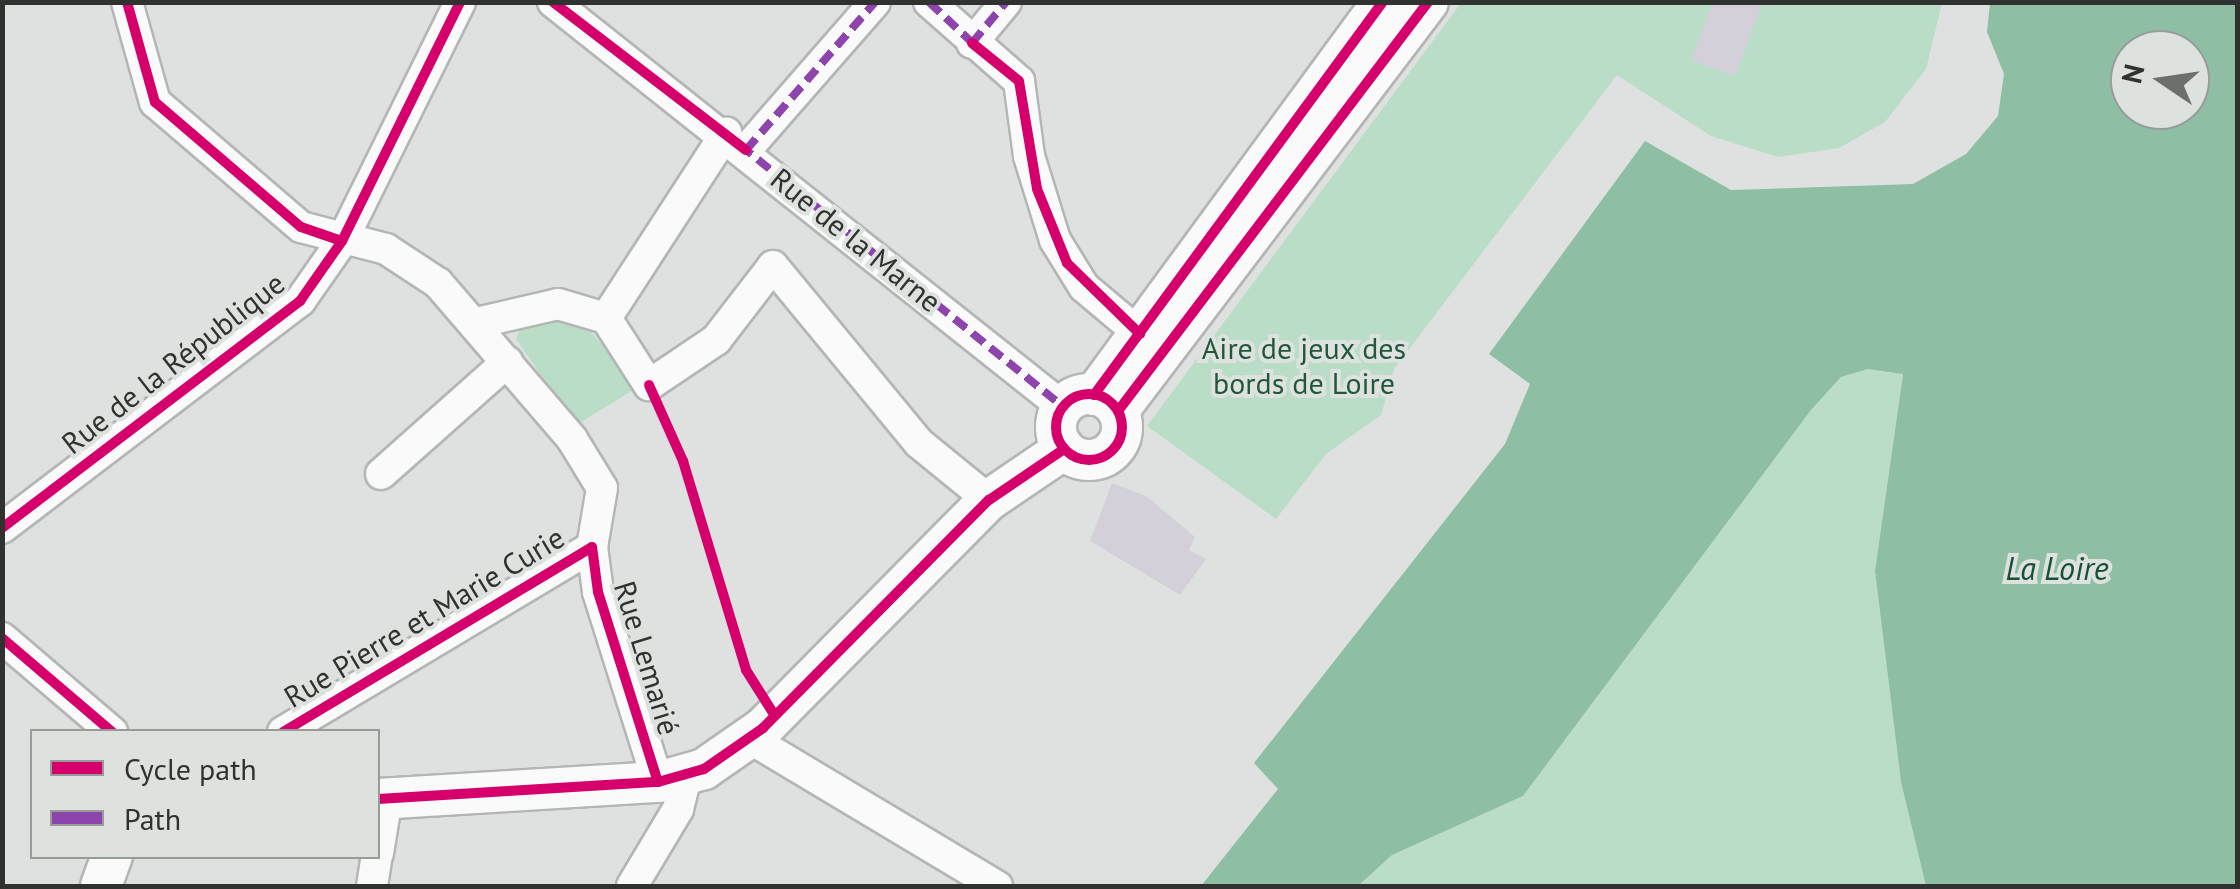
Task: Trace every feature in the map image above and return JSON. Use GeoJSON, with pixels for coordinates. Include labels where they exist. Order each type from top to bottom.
{"type":"FeatureCollection","features":[{"type":"Feature","properties":{"kind":"main road"},"geometry":{"type":"LineString","coordinates":[[1092,404],[1383,2]]}},
{"type":"Feature","properties":{"kind":"main road"},"geometry":{"type":"LineString","coordinates":[[1092,404],[1121,436],[1110,452],[1092,460],[1064,449],[1056,429],[1092,404],[1428,2]]}},
{"type":"Feature","properties":{"kind":"main road"},"geometry":{"type":"LineString","coordinates":[[382,798],[661,781],[763,727],[999,492],[1064,449]]}},
{"type":"Feature","properties":{"kind":"main road"},"geometry":{"type":"LineString","coordinates":[[101,886],[111,859]]}},
{"type":"Feature","properties":{"kind":"street","name":"Rue Lemarié"},"geometry":{"type":"LineString","coordinates":[[127,2],[156,102],[301,227],[386,250],[438,283],[560,425],[602,488],[592,547],[598,592],[661,781]]}},
{"type":"Feature","properties":{"kind":"street","name":"Rue de la République"},"geometry":{"type":"LineString","coordinates":[[2,528],[289,312],[342,241],[460,2]]}},
{"type":"Feature","properties":{"kind":"street","name":"Rue de la Marne"},"geometry":{"type":"LineString","coordinates":[[553,2],[1092,404]]}},
{"type":"Feature","properties":{"kind":"street"},"geometry":{"type":"LineString","coordinates":[[606,318],[736,141],[875,2]]}},
{"type":"Feature","properties":{"kind":"street"},"geometry":{"type":"LineString","coordinates":[[930,2],[1019,81],[1037,189],[1067,264],[1140,334]]}},
{"type":"Feature","properties":{"kind":"street"},"geometry":{"type":"LineString","coordinates":[[972,43],[1006,2]]}},
{"type":"Feature","properties":{"kind":"street"},"geometry":{"type":"LineString","coordinates":[[476,323],[558,304],[606,318],[649,385],[716,340],[773,266],[919,443],[999,492]]}},
{"type":"Feature","properties":{"kind":"street"},"geometry":{"type":"LineString","coordinates":[[382,474],[507,362]]}},
{"type":"Feature","properties":{"kind":"street","name":"Rue Pierre et Marie Curie"},"geometry":{"type":"LineString","coordinates":[[288,729],[592,547]]}},
{"type":"Feature","properties":{"kind":"street"},"geometry":{"type":"LineString","coordinates":[[2,638],[108,729]]}},
{"type":"Feature","properties":{"kind":"street"},"geometry":{"type":"LineString","coordinates":[[763,727],[998,886]]}},
{"type":"Feature","properties":{"kind":"street"},"geometry":{"type":"LineString","coordinates":[[632,886],[678,810],[661,781]]}},
{"type":"Feature","properties":{"kind":"street"},"geometry":{"type":"LineString","coordinates":[[372,886],[376,859]]}},
{"type":"Feature","properties":{"kind":"green space","name":"Aire de jeux des bords de Loire"},"geometry":{"type":"Polygon","coordinates":[[[1461,3],[1942,3],[1926,69],[1885,122],[1839,148],[1778,157],[1711,136],[1617,75],[1394,369],[1381,415],[1326,454],[1276,519],[1147,426],[1461,3]]]}},
{"type":"Feature","properties":{"kind":"green space"},"geometry":{"type":"Polygon","coordinates":[[[563,316],[581,320],[638,387],[576,425],[516,339],[524,321],[563,316]]]}},
{"type":"Feature","properties":{"kind":"green space"},"geometry":{"type":"Polygon","coordinates":[[[1868,369],[1903,373],[1875,571],[1901,782],[1926,886],[1358,886],[1392,855],[1523,796],[1811,410],[1841,377],[1868,369]]]}},
{"type":"Feature","properties":{"kind":"water","name":"La Loire"},"geometry":{"type":"Polygon","coordinates":[[[1990,3],[2237,3],[2237,886],[1926,886],[1901,782],[1875,571],[1903,374],[1868,369],[1841,377],[1811,410],[1523,796],[1392,855],[1358,886],[1201,886],[1278,789],[1254,763],[1505,444],[1530,384],[1489,354],[1645,141],[1731,190],[1913,184],[1966,154],[1998,116],[2004,74],[1987,32],[1990,3]]]}},
{"type":"Feature","properties":{"kind":"building"},"geometry":{"type":"Polygon","coordinates":[[[1713,2],[1763,2],[1735,76],[1691,60],[1713,2]]]}},
{"type":"Feature","properties":{"kind":"building"},"geometry":{"type":"Polygon","coordinates":[[[1112,483],[1146,496],[1195,537],[1189,550],[1206,559],[1180,595],[1090,541],[1112,483]]]}},
{"type":"Feature","properties":{"kind":"marked path"},"geometry":{"type":"LineString","coordinates":[[746,150],[875,2]]}},
{"type":"Feature","properties":{"kind":"marked path"},"geometry":{"type":"LineString","coordinates":[[929,2],[978,48]]}},
{"type":"Feature","properties":{"kind":"marked path"},"geometry":{"type":"LineString","coordinates":[[972,43],[1006,2]]}},
{"type":"Feature","properties":{"kind":"marked path"},"geometry":{"type":"LineString","coordinates":[[740,145],[1063,407]]}},
{"type":"Feature","properties":{"kind":"cycle path"},"geometry":{"type":"LineString","coordinates":[[127,2],[155,102],[301,227],[342,241]]}},
{"type":"Feature","properties":{"kind":"cycle path"},"geometry":{"type":"LineString","coordinates":[[2,528],[300,301],[342,241],[460,2]]}},
{"type":"Feature","properties":{"kind":"cycle path"},"geometry":{"type":"LineString","coordinates":[[553,2],[746,150]]}},
{"type":"Feature","properties":{"kind":"cycle path"},"geometry":{"type":"LineString","coordinates":[[1094,395],[1383,2]]}},
{"type":"Feature","properties":{"kind":"cycle path"},"geometry":{"type":"LineString","coordinates":[[1118,411],[1428,2]]}},
{"type":"Feature","properties":{"kind":"cycle path"},"geometry":{"type":"LineString","coordinates":[[972,43],[1019,81],[1037,189],[1067,263],[1140,334]]}},
{"type":"Feature","properties":{"kind":"cycle path"},"geometry":{"type":"LineString","coordinates":[[649,385],[683,461],[746,670],[775,716]]}},
{"type":"Feature","properties":{"kind":"cycle path"},"geometry":{"type":"LineString","coordinates":[[1089,394],[1112,404],[1122,427],[1112,450],[1089,460],[1066,450],[1056,427],[1066,404],[1089,394]]}},
{"type":"Feature","properties":{"kind":"cycle path"},"geometry":{"type":"LineString","coordinates":[[380,799],[658,782],[704,769],[763,728],[989,500],[1064,449]]}},
{"type":"Feature","properties":{"kind":"cycle path"},"geometry":{"type":"LineString","coordinates":[[288,729],[592,547],[598,592],[658,782]]}},
{"type":"Feature","properties":{"kind":"cycle path"},"geometry":{"type":"LineString","coordinates":[[2,638],[108,729]]}}]}
